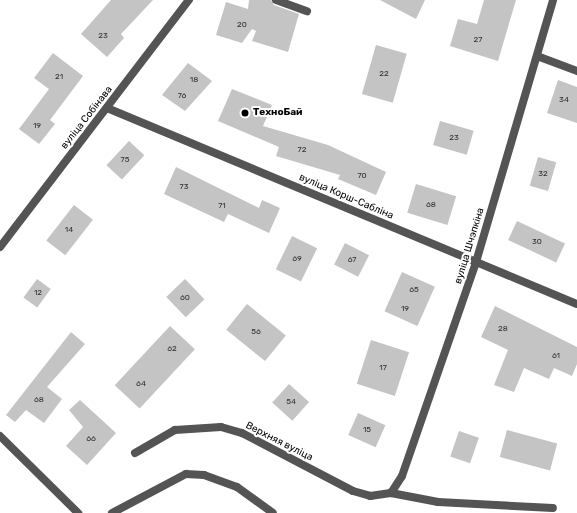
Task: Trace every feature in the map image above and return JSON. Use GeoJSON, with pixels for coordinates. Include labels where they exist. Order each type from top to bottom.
{"type":"FeatureCollection","features":[{"type":"Feature","properties":{"kind":"street","name":"вуліца Собінава"},"geometry":{"type":"LineString","coordinates":[[0,246],[108,108],[189,0]]}},
{"type":"Feature","properties":{"kind":"street"},"geometry":{"type":"LineString","coordinates":[[276,0],[307,11]]}},
{"type":"Feature","properties":{"kind":"street","name":"вуліца Шчэпкіна"},"geometry":{"type":"LineString","coordinates":[[391,493],[402,476],[476,262],[553,0]]}},
{"type":"Feature","properties":{"kind":"street"},"geometry":{"type":"LineString","coordinates":[[537,56],[577,71]]}},
{"type":"Feature","properties":{"kind":"street","name":"вуліца Корш-Сабліна"},"geometry":{"type":"LineString","coordinates":[[108,108],[577,304]]}},
{"type":"Feature","properties":{"kind":"street","name":"Верхняя вуліца"},"geometry":{"type":"LineString","coordinates":[[135,453],[175,430],[221,427],[242,433],[353,491],[370,496],[391,493],[438,502],[553,508]]}},
{"type":"Feature","properties":{"kind":"street"},"geometry":{"type":"LineString","coordinates":[[0,436],[78,513]]}},
{"type":"Feature","properties":{"kind":"street"},"geometry":{"type":"LineString","coordinates":[[112,513],[186,474],[204,475],[237,487],[273,513]]}},
{"type":"Feature","properties":{"kind":"building"},"geometry":{"type":"Polygon","coordinates":[[[111,0],[153,0],[121,34],[124,38],[107,57],[81,34],[111,0]]]}},
{"type":"Feature","properties":{"kind":"building"},"geometry":{"type":"Polygon","coordinates":[[[249,0],[271,0],[274,5],[299,14],[288,52],[252,41],[256,31],[252,29],[242,43],[216,35],[226,2],[248,9],[249,0]]]}},
{"type":"Feature","properties":{"kind":"building"},"geometry":{"type":"Polygon","coordinates":[[[380,0],[425,0],[416,19],[380,0]]]}},
{"type":"Feature","properties":{"kind":"building"},"geometry":{"type":"Polygon","coordinates":[[[484,0],[516,0],[498,61],[450,46],[458,19],[477,24],[484,0]]]}},
{"type":"Feature","properties":{"kind":"building"},"geometry":{"type":"Polygon","coordinates":[[[376,45],[407,54],[393,103],[362,94],[376,45]]]}},
{"type":"Feature","properties":{"kind":"building"},"geometry":{"type":"Polygon","coordinates":[[[53,53],[83,76],[50,120],[55,124],[39,144],[19,129],[49,89],[34,78],[53,53]]]}},
{"type":"Feature","properties":{"kind":"building"},"geometry":{"type":"Polygon","coordinates":[[[188,63],[212,81],[185,111],[162,95],[188,63]]]}},
{"type":"Feature","properties":{"kind":"building"},"geometry":{"type":"Polygon","coordinates":[[[558,80],[577,87],[577,123],[547,113],[558,80]]]}},
{"type":"Feature","properties":{"kind":"building"},"geometry":{"type":"Polygon","coordinates":[[[232,89],[272,105],[263,126],[328,145],[386,172],[376,195],[338,179],[340,175],[276,156],[279,147],[218,121],[232,89]]]}},
{"type":"Feature","properties":{"kind":"building"},"geometry":{"type":"Polygon","coordinates":[[[440,121],[474,131],[467,155],[433,145],[440,121]]]}},
{"type":"Feature","properties":{"kind":"building"},"geometry":{"type":"Polygon","coordinates":[[[129,141],[144,155],[122,179],[106,165],[129,141]]]}},
{"type":"Feature","properties":{"kind":"building"},"geometry":{"type":"Polygon","coordinates":[[[538,157],[556,162],[548,191],[530,186],[538,157]]]}},
{"type":"Feature","properties":{"kind":"building"},"geometry":{"type":"Polygon","coordinates":[[[176,167],[259,208],[262,200],[280,208],[269,233],[228,214],[224,222],[164,194],[176,167]]]}},
{"type":"Feature","properties":{"kind":"building"},"geometry":{"type":"Polygon","coordinates":[[[416,184],[456,196],[447,225],[407,213],[416,184]]]}},
{"type":"Feature","properties":{"kind":"building"},"geometry":{"type":"Polygon","coordinates":[[[74,205],[93,220],[65,255],[46,240],[74,205]]]}},
{"type":"Feature","properties":{"kind":"building"},"geometry":{"type":"Polygon","coordinates":[[[517,221],[565,243],[556,262],[508,240],[517,221]]]}},
{"type":"Feature","properties":{"kind":"building"},"geometry":{"type":"Polygon","coordinates":[[[292,236],[317,248],[301,282],[276,269],[292,236]]]}},
{"type":"Feature","properties":{"kind":"building"},"geometry":{"type":"Polygon","coordinates":[[[345,243],[369,255],[358,277],[334,264],[345,243]]]}},
{"type":"Feature","properties":{"kind":"building"},"geometry":{"type":"Polygon","coordinates":[[[402,272],[435,287],[417,326],[385,311],[402,272]]]}},
{"type":"Feature","properties":{"kind":"building"},"geometry":{"type":"Polygon","coordinates":[[[37,279],[51,289],[37,308],[23,298],[37,279]]]}},
{"type":"Feature","properties":{"kind":"building"},"geometry":{"type":"Polygon","coordinates":[[[185,279],[204,299],[186,317],[166,297],[185,279]]]}},
{"type":"Feature","properties":{"kind":"building"},"geometry":{"type":"Polygon","coordinates":[[[247,304],[286,335],[265,361],[226,330],[247,304]]]}},
{"type":"Feature","properties":{"kind":"building"},"geometry":{"type":"Polygon","coordinates":[[[495,306],[577,347],[577,364],[572,376],[554,368],[549,379],[524,368],[514,392],[494,385],[508,350],[481,337],[495,306]]]}},
{"type":"Feature","properties":{"kind":"building"},"geometry":{"type":"Polygon","coordinates":[[[170,326],[195,349],[140,408],[115,385],[170,326]]]}},
{"type":"Feature","properties":{"kind":"building"},"geometry":{"type":"Polygon","coordinates":[[[71,332],[85,344],[47,387],[62,399],[44,423],[26,410],[15,422],[6,415],[71,332]]]}},
{"type":"Feature","properties":{"kind":"building"},"geometry":{"type":"Polygon","coordinates":[[[371,340],[409,352],[395,396],[357,384],[371,340]]]}},
{"type":"Feature","properties":{"kind":"building"},"geometry":{"type":"Polygon","coordinates":[[[289,384],[309,402],[292,421],[272,403],[289,384]]]}},
{"type":"Feature","properties":{"kind":"building"},"geometry":{"type":"Polygon","coordinates":[[[80,400],[116,433],[87,465],[66,446],[83,427],[69,410],[80,400]]]}},
{"type":"Feature","properties":{"kind":"building"},"geometry":{"type":"Polygon","coordinates":[[[358,413],[385,425],[376,447],[348,435],[358,413]]]}},
{"type":"Feature","properties":{"kind":"building"},"geometry":{"type":"Polygon","coordinates":[[[507,430],[557,443],[550,471],[500,457],[507,430]]]}},
{"type":"Feature","properties":{"kind":"building"},"geometry":{"type":"Polygon","coordinates":[[[459,431],[479,438],[470,463],[450,457],[459,431]]]}},
{"type":"Feature","properties":{"kind":"place","name":"ТехноБай"},"geometry":{"type":"Point","coordinates":[245,113]}}]}
